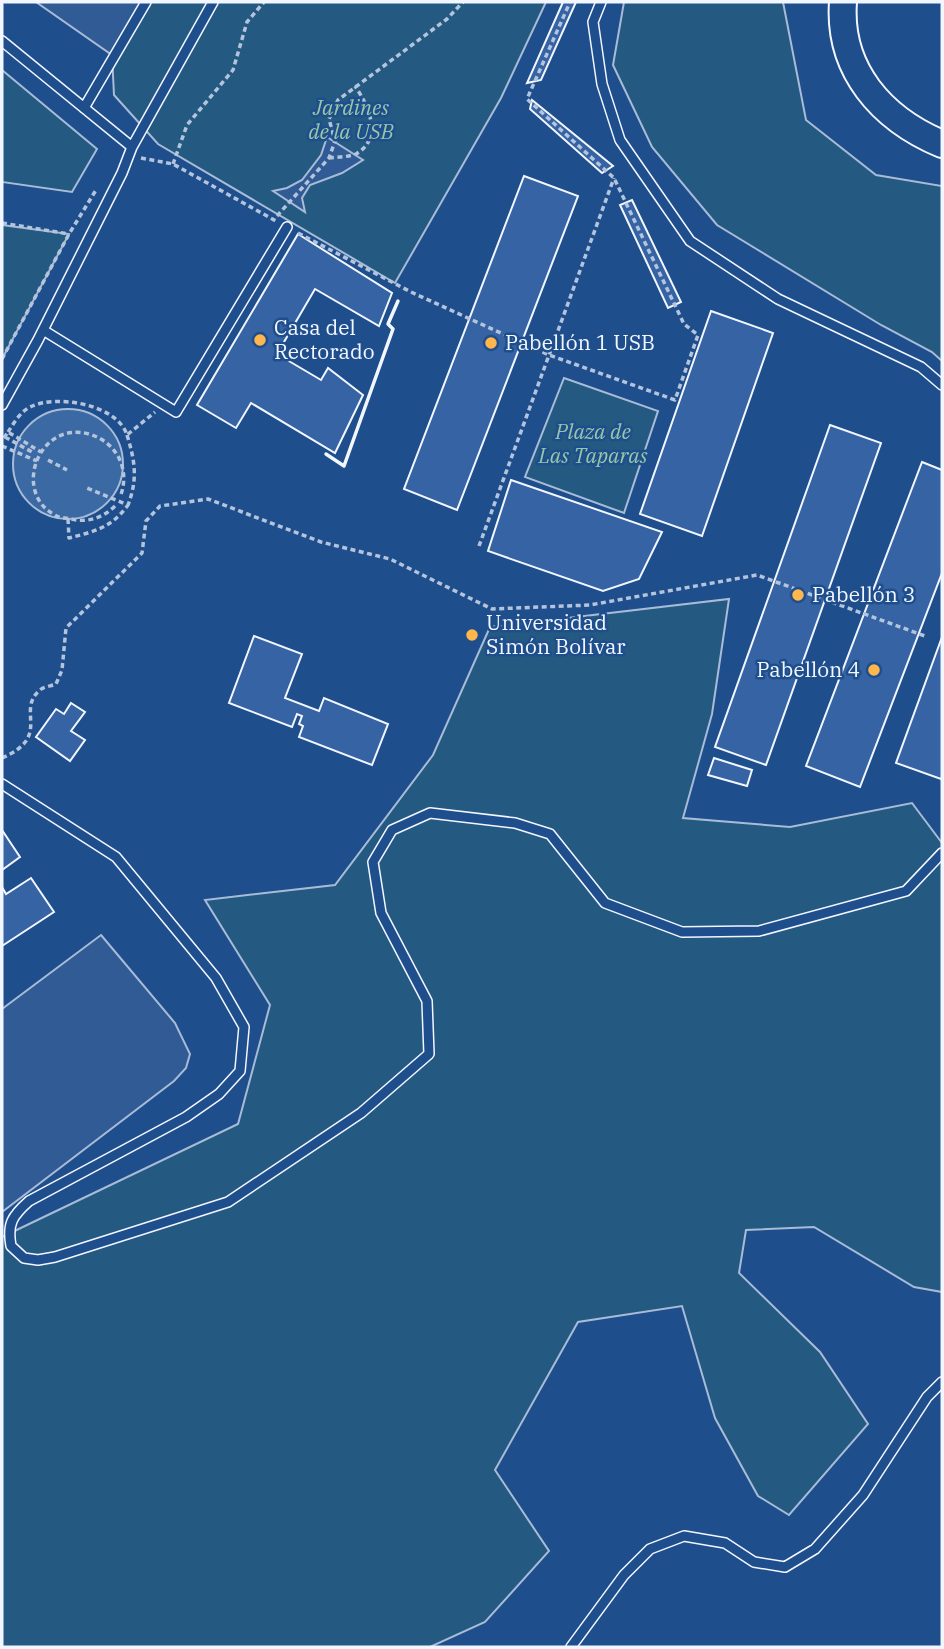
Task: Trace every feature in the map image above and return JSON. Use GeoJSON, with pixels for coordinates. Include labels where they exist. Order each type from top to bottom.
{"type":"FeatureCollection","features":[{"type":"Feature","properties":{"kind":"main road"},"geometry":{"type":"LineString","coordinates":[[843,2],[845,42],[861,80],[892,116],[915,132],[942,144]]}},
{"type":"Feature","properties":{"kind":"lane"},"geometry":{"type":"LineString","coordinates":[[84,108],[146,2]]}},
{"type":"Feature","properties":{"kind":"lane"},"geometry":{"type":"LineString","coordinates":[[2,405],[43,330],[122,173],[130,151],[213,2]]}},
{"type":"Feature","properties":{"kind":"lane"},"geometry":{"type":"LineString","coordinates":[[601,2],[593,22],[602,84],[620,140],[690,241],[779,299],[921,367],[942,385]]}},
{"type":"Feature","properties":{"kind":"lane"},"geometry":{"type":"LineString","coordinates":[[2,41],[84,108],[130,151]]}},
{"type":"Feature","properties":{"kind":"lane"},"geometry":{"type":"LineString","coordinates":[[43,330],[176,412],[287,227]]}},
{"type":"Feature","properties":{"kind":"lane"},"geometry":{"type":"LineString","coordinates":[[2,784],[116,856],[216,978],[244,1027],[240,1071],[219,1094],[186,1116],[29,1201],[15,1213],[8,1231],[11,1247],[24,1258],[38,1260],[82,1250],[228,1202],[360,1112],[429,1054],[427,1001],[381,913],[373,862],[392,830],[430,813],[515,823],[550,834],[605,902],[682,932],[758,932],[905,891],[942,853]]}},
{"type":"Feature","properties":{"kind":"lane"},"geometry":{"type":"LineString","coordinates":[[571,1647],[624,1575],[650,1549],[684,1536],[725,1543],[754,1562],[785,1567],[815,1549],[863,1495],[927,1397],[942,1381]]}},
{"type":"Feature","properties":{"kind":"path"},"geometry":{"type":"LineString","coordinates":[[173,164],[187,125],[233,70],[247,22],[264,2]]}},
{"type":"Feature","properties":{"kind":"path"},"geometry":{"type":"LineString","coordinates":[[274,220],[329,158],[334,141],[330,119],[338,100],[447,19],[463,2]]}},
{"type":"Feature","properties":{"kind":"path"},"geometry":{"type":"LineString","coordinates":[[130,151],[173,164],[411,292],[549,355],[675,400],[698,335],[684,324],[614,178],[527,99],[570,2]]}},
{"type":"Feature","properties":{"kind":"path"},"geometry":{"type":"LineString","coordinates":[[329,158],[355,155],[371,135],[371,115],[355,86]]}},
{"type":"Feature","properties":{"kind":"path"},"geometry":{"type":"LineString","coordinates":[[478,546],[614,178]]}},
{"type":"Feature","properties":{"kind":"path"},"geometry":{"type":"LineString","coordinates":[[2,359],[69,234],[97,188]]}},
{"type":"Feature","properties":{"kind":"path"},"geometry":{"type":"LineString","coordinates":[[2,223],[69,234]]}},
{"type":"Feature","properties":{"kind":"path"},"geometry":{"type":"LineString","coordinates":[[32,452],[5,437],[18,416],[30,407],[62,401],[87,405],[106,412],[125,429],[135,458],[136,475],[128,505],[116,521],[97,531],[69,538],[68,519]]}},
{"type":"Feature","properties":{"kind":"path"},"geometry":{"type":"LineString","coordinates":[[127,435],[152,416],[161,403]]}},
{"type":"Feature","properties":{"kind":"path"},"geometry":{"type":"LineString","coordinates":[[115,506],[97,519],[79,521],[55,515],[38,500],[34,483],[41,452],[51,439],[62,433],[78,431],[96,436],[108,443],[117,454],[125,473],[120,497]]}},
{"type":"Feature","properties":{"kind":"path"},"geometry":{"type":"LineString","coordinates":[[8,432],[41,452]]}},
{"type":"Feature","properties":{"kind":"path"},"geometry":{"type":"LineString","coordinates":[[2,446],[37,461]]}},
{"type":"Feature","properties":{"kind":"path"},"geometry":{"type":"LineString","coordinates":[[48,460],[67,470]]}},
{"type":"Feature","properties":{"kind":"path"},"geometry":{"type":"LineString","coordinates":[[88,488],[128,505]]}},
{"type":"Feature","properties":{"kind":"path"},"geometry":{"type":"LineString","coordinates":[[2,758],[20,750],[30,736],[33,700],[40,690],[55,684],[62,670],[66,628],[142,553],[146,521],[160,506],[208,499],[321,541],[390,559],[492,609],[590,605],[757,575],[925,636]]}},
{"type":"Feature","properties":{"kind":"green space","name":"Jardines de la USB"},"geometry":{"type":"Polygon","coordinates":[[[143,2],[546,2],[501,98],[395,283],[158,144],[114,95],[112,55],[143,2]]]}},
{"type":"Feature","properties":{"kind":"green space"},"geometry":{"type":"Polygon","coordinates":[[[624,2],[783,2],[806,120],[876,175],[942,186],[942,361],[932,352],[881,325],[717,225],[652,147],[613,65],[624,2]]]}},
{"type":"Feature","properties":{"kind":"green space"},"geometry":{"type":"Polygon","coordinates":[[[2,70],[97,149],[72,192],[2,182],[2,70]]]}},
{"type":"Feature","properties":{"kind":"green space"},"geometry":{"type":"Polygon","coordinates":[[[2,225],[69,234],[2,359],[2,225]]]}},
{"type":"Feature","properties":{"kind":"green space","name":"Plaza de Las Taparas"},"geometry":{"type":"Polygon","coordinates":[[[564,378],[658,411],[624,513],[525,477],[564,378]]]}},
{"type":"Feature","properties":{"kind":"green space"},"geometry":{"type":"Polygon","coordinates":[[[729,599],[712,714],[683,818],[790,827],[912,803],[942,843],[942,1292],[914,1287],[814,1227],[746,1230],[739,1273],[820,1352],[868,1424],[789,1515],[758,1496],[715,1418],[682,1306],[578,1322],[495,1470],[549,1551],[485,1622],[430,1647],[2,1647],[2,1237],[238,1124],[270,1005],[205,900],[335,885],[433,755],[490,627],[729,599]]]}},
{"type":"Feature","properties":{"kind":"shaded area"},"geometry":{"type":"Polygon","coordinates":[[[36,2],[143,2],[112,55],[36,2]]]}},
{"type":"Feature","properties":{"kind":"shaded area"},"geometry":{"type":"Polygon","coordinates":[[[327,137],[363,160],[342,173],[310,185],[302,198],[305,212],[273,191],[287,188],[302,180],[321,155],[327,137]]]}},
{"type":"Feature","properties":{"kind":"shaded area"},"geometry":{"type":"Polygon","coordinates":[[[68,409],[89,413],[107,425],[119,443],[123,464],[119,485],[107,503],[89,515],[68,519],[47,515],[29,503],[17,485],[13,464],[17,443],[29,425],[47,413],[68,409]]]}},
{"type":"Feature","properties":{"kind":"shaded area"},"geometry":{"type":"Polygon","coordinates":[[[101,935],[175,1023],[190,1054],[186,1068],[174,1081],[2,1212],[2,1009],[101,935]]]}},
{"type":"Feature","properties":{"kind":"building"},"geometry":{"type":"Polygon","coordinates":[[[563,2],[576,2],[541,80],[527,83],[563,2]]]}},
{"type":"Feature","properties":{"kind":"building"},"geometry":{"type":"Polygon","coordinates":[[[532,100],[613,166],[602,173],[530,109],[532,100]]]}},
{"type":"Feature","properties":{"kind":"building","name":"Pabellón 1 USB"},"geometry":{"type":"Polygon","coordinates":[[[524,176],[578,196],[457,510],[404,489],[524,176]]]}},
{"type":"Feature","properties":{"kind":"building"},"geometry":{"type":"Polygon","coordinates":[[[632,200],[681,302],[668,308],[620,205],[632,200]]]}},
{"type":"Feature","properties":{"kind":"building","name":"Casa del Rectorado"},"geometry":{"type":"Polygon","coordinates":[[[298,234],[392,293],[379,326],[315,289],[277,354],[321,380],[328,368],[363,395],[335,453],[251,403],[236,428],[197,405],[298,234]]]}},
{"type":"Feature","properties":{"kind":"building"},"geometry":{"type":"Polygon","coordinates":[[[711,311],[773,333],[702,536],[640,514],[711,311]]]}},
{"type":"Feature","properties":{"kind":"building","name":"Pabellón 3"},"geometry":{"type":"Polygon","coordinates":[[[830,425],[881,443],[766,765],[715,747],[830,425]]]}},
{"type":"Feature","properties":{"kind":"building","name":"Pabellón 4"},"geometry":{"type":"Polygon","coordinates":[[[922,462],[942,470],[942,573],[860,787],[806,766],[922,462]]]}},
{"type":"Feature","properties":{"kind":"building"},"geometry":{"type":"Polygon","coordinates":[[[511,480],[662,532],[639,579],[603,591],[488,551],[511,480]]]}},
{"type":"Feature","properties":{"kind":"building"},"geometry":{"type":"Polygon","coordinates":[[[254,636],[302,654],[285,698],[319,711],[324,698],[388,724],[372,765],[299,737],[303,726],[299,724],[302,716],[297,714],[292,727],[229,703],[254,636]]]}},
{"type":"Feature","properties":{"kind":"building"},"geometry":{"type":"Polygon","coordinates":[[[942,637],[942,777],[941,779],[896,763],[942,637]]]}},
{"type":"Feature","properties":{"kind":"building"},"geometry":{"type":"Polygon","coordinates":[[[71,703],[85,712],[71,731],[85,740],[70,761],[36,737],[56,709],[64,714],[71,703]]]}},
{"type":"Feature","properties":{"kind":"building"},"geometry":{"type":"Polygon","coordinates":[[[714,758],[752,770],[747,786],[708,775],[714,758]]]}},
{"type":"Feature","properties":{"kind":"building"},"geometry":{"type":"Polygon","coordinates":[[[2,830],[20,857],[2,870],[2,830]]]}},
{"type":"Feature","properties":{"kind":"building"},"geometry":{"type":"Polygon","coordinates":[[[31,878],[54,912],[2,946],[2,887],[6,894],[31,878]]]}},
{"type":"Feature","properties":{"kind":"wall"},"geometry":{"type":"LineString","coordinates":[[326,454],[344,466],[393,329],[388,324],[398,301]]}},
{"type":"Feature","properties":{"kind":"place","name":"Casa del Rectorado"},"geometry":{"type":"Point","coordinates":[260,340]}},
{"type":"Feature","properties":{"kind":"place","name":"Pabellón 1 USB"},"geometry":{"type":"Point","coordinates":[491,343]}},
{"type":"Feature","properties":{"kind":"place","name":"Pabellón 3"},"geometry":{"type":"Point","coordinates":[798,595]}},
{"type":"Feature","properties":{"kind":"place","name":"Universidad Simón Bolívar"},"geometry":{"type":"Point","coordinates":[472,635]}},
{"type":"Feature","properties":{"kind":"place","name":"Pabellón 4"},"geometry":{"type":"Point","coordinates":[874,670]}}]}
